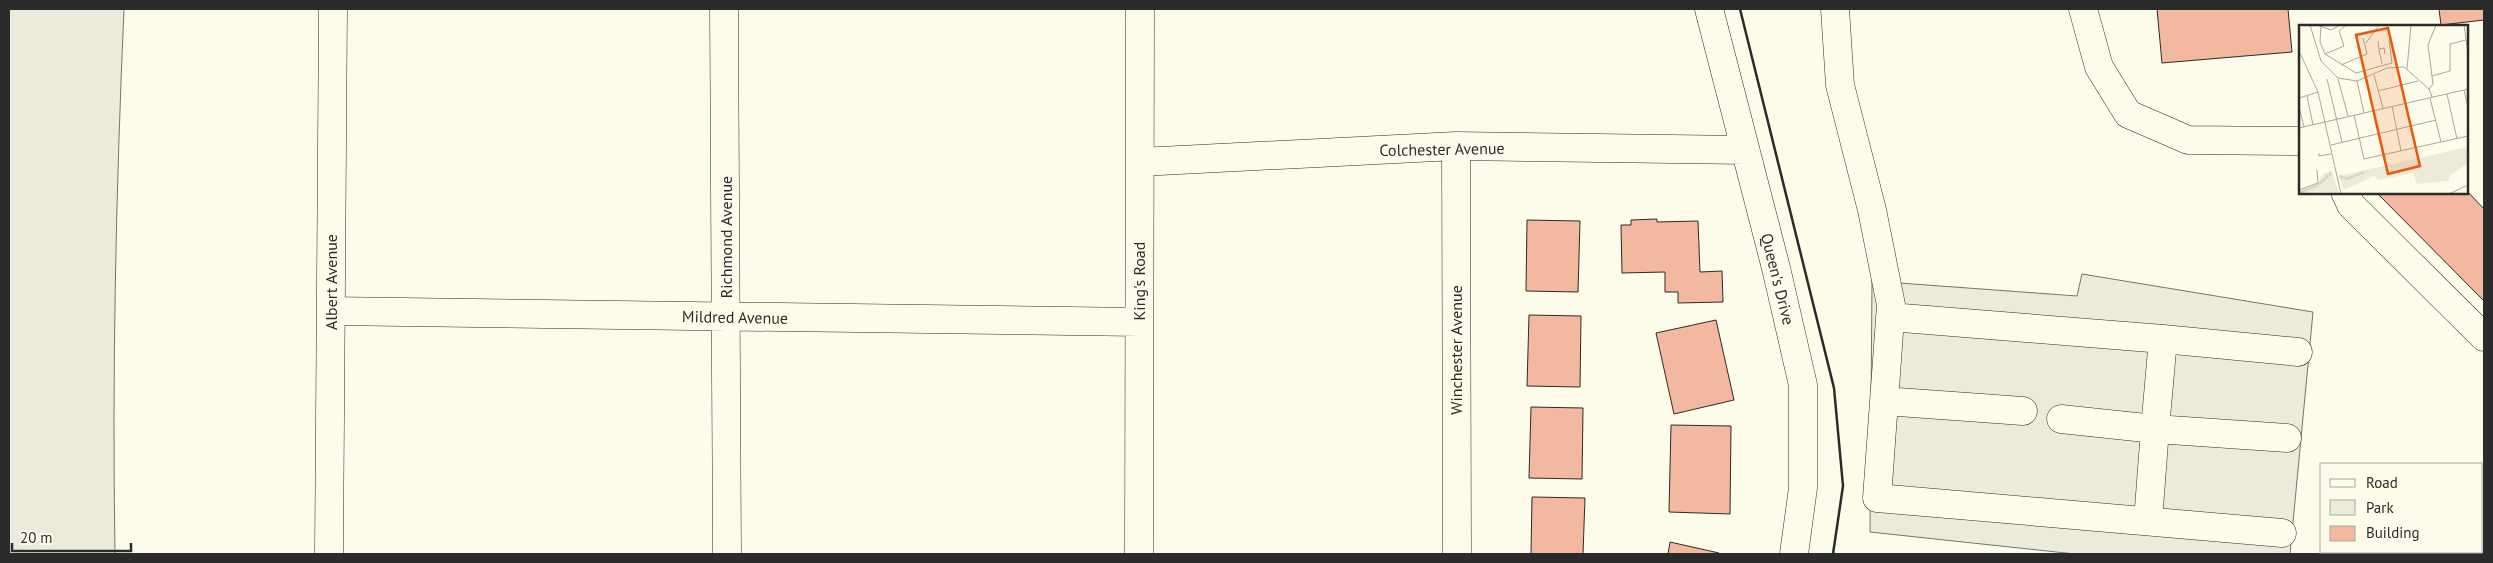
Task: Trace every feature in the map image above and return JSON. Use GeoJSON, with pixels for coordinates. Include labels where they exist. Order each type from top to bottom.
{"type":"FeatureCollection","features":[{"type":"Feature","properties":{"kind":"street","name":"Albert Avenue"},"geometry":{"type":"LineString","coordinates":[[329,554],[333,9]]}},
{"type":"Feature","properties":{"kind":"street","name":"Richmond Avenue"},"geometry":{"type":"LineString","coordinates":[[724,9],[727,554]]}},
{"type":"Feature","properties":{"kind":"street","name":"King's Road"},"geometry":{"type":"LineString","coordinates":[[1139,554],[1140,9]]}},
{"type":"Feature","properties":{"kind":"street","name":"Queen's Drive"},"geometry":{"type":"LineString","coordinates":[[1709,9],[1776,268],[1804,385],[1803,488],[1794,554]]}},
{"type":"Feature","properties":{"kind":"street"},"geometry":{"type":"LineString","coordinates":[[1835,9],[1840,85],[1872,210],[1891,306],[1877,498],[2282,533]]}},
{"type":"Feature","properties":{"kind":"street"},"geometry":{"type":"LineString","coordinates":[[2083,9],[2098,67],[2128,114],[2188,140],[2299,141]]}},
{"type":"Feature","properties":{"kind":"street","name":"Colchester Avenue"},"geometry":{"type":"LineString","coordinates":[[1140,162],[1456,146],[1745,150]]}},
{"type":"Feature","properties":{"kind":"street","name":"Winchester Avenue"},"geometry":{"type":"LineString","coordinates":[[1456,146],[1457,554]]}},
{"type":"Feature","properties":{"kind":"street"},"geometry":{"type":"LineString","coordinates":[[2346,194],[2351,205],[2484,337]]}},
{"type":"Feature","properties":{"kind":"street","name":"Mildred Avenue"},"geometry":{"type":"LineString","coordinates":[[331,311],[1139,322]]}},
{"type":"Feature","properties":{"kind":"street"},"geometry":{"type":"LineString","coordinates":[[1890,317],[2298,352]]}},
{"type":"Feature","properties":{"kind":"street"},"geometry":{"type":"LineString","coordinates":[[2148,521],[2163,339]]}},
{"type":"Feature","properties":{"kind":"street"},"geometry":{"type":"LineString","coordinates":[[1884,401],[2023,411]]}},
{"type":"Feature","properties":{"kind":"street"},"geometry":{"type":"LineString","coordinates":[[2061,419],[2155,429],[2287,438]]}},
{"type":"Feature","properties":{"kind":"green space"},"geometry":{"type":"Polygon","coordinates":[[[9,9],[124,9],[115,281],[115,554],[9,554],[9,9]]]}},
{"type":"Feature","properties":{"kind":"shaded area"},"geometry":{"type":"Polygon","coordinates":[[[2082,274],[2313,312],[2290,554],[2075,554],[1870,532],[1872,281],[2077,296],[2082,274]]]}},
{"type":"Feature","properties":{"kind":"building"},"geometry":{"type":"Polygon","coordinates":[[[2157,9],[2288,9],[2292,52],[2162,63],[2157,9]]]}},
{"type":"Feature","properties":{"kind":"building"},"geometry":{"type":"Polygon","coordinates":[[[2439,9],[2484,9],[2484,20],[2441,25],[2439,9]]]}},
{"type":"Feature","properties":{"kind":"building"},"geometry":{"type":"Polygon","coordinates":[[[2468,192],[2484,209],[2484,301],[2378,194],[2468,194],[2468,192]]]}},
{"type":"Feature","properties":{"kind":"building"},"geometry":{"type":"Polygon","coordinates":[[[1657,219],[1657,222],[1698,221],[1700,272],[1722,271],[1723,302],[1678,303],[1678,292],[1665,292],[1665,272],[1622,273],[1621,225],[1631,225],[1631,220],[1657,219]]]}},
{"type":"Feature","properties":{"kind":"building"},"geometry":{"type":"Polygon","coordinates":[[[1527,220],[1580,221],[1578,292],[1526,291],[1527,220]]]}},
{"type":"Feature","properties":{"kind":"building"},"geometry":{"type":"Polygon","coordinates":[[[1529,315],[1581,316],[1580,387],[1527,386],[1529,315]]]}},
{"type":"Feature","properties":{"kind":"building"},"geometry":{"type":"Polygon","coordinates":[[[1716,320],[1734,400],[1674,414],[1656,333],[1716,320]]]}},
{"type":"Feature","properties":{"kind":"building"},"geometry":{"type":"Polygon","coordinates":[[[1531,407],[1583,408],[1582,479],[1529,478],[1531,407]]]}},
{"type":"Feature","properties":{"kind":"building"},"geometry":{"type":"Polygon","coordinates":[[[1671,425],[1731,426],[1730,514],[1669,512],[1671,425]]]}},
{"type":"Feature","properties":{"kind":"building"},"geometry":{"type":"Polygon","coordinates":[[[1532,497],[1585,498],[1583,554],[1531,554],[1532,497]]]}},
{"type":"Feature","properties":{"kind":"building"},"geometry":{"type":"Polygon","coordinates":[[[1670,542],[1719,553],[1668,554],[1670,542]]]}},
{"type":"Feature","properties":{"kind":"wall"},"geometry":{"type":"LineString","coordinates":[[1740,9],[1834,388],[1843,486],[1833,554]]}}]}
